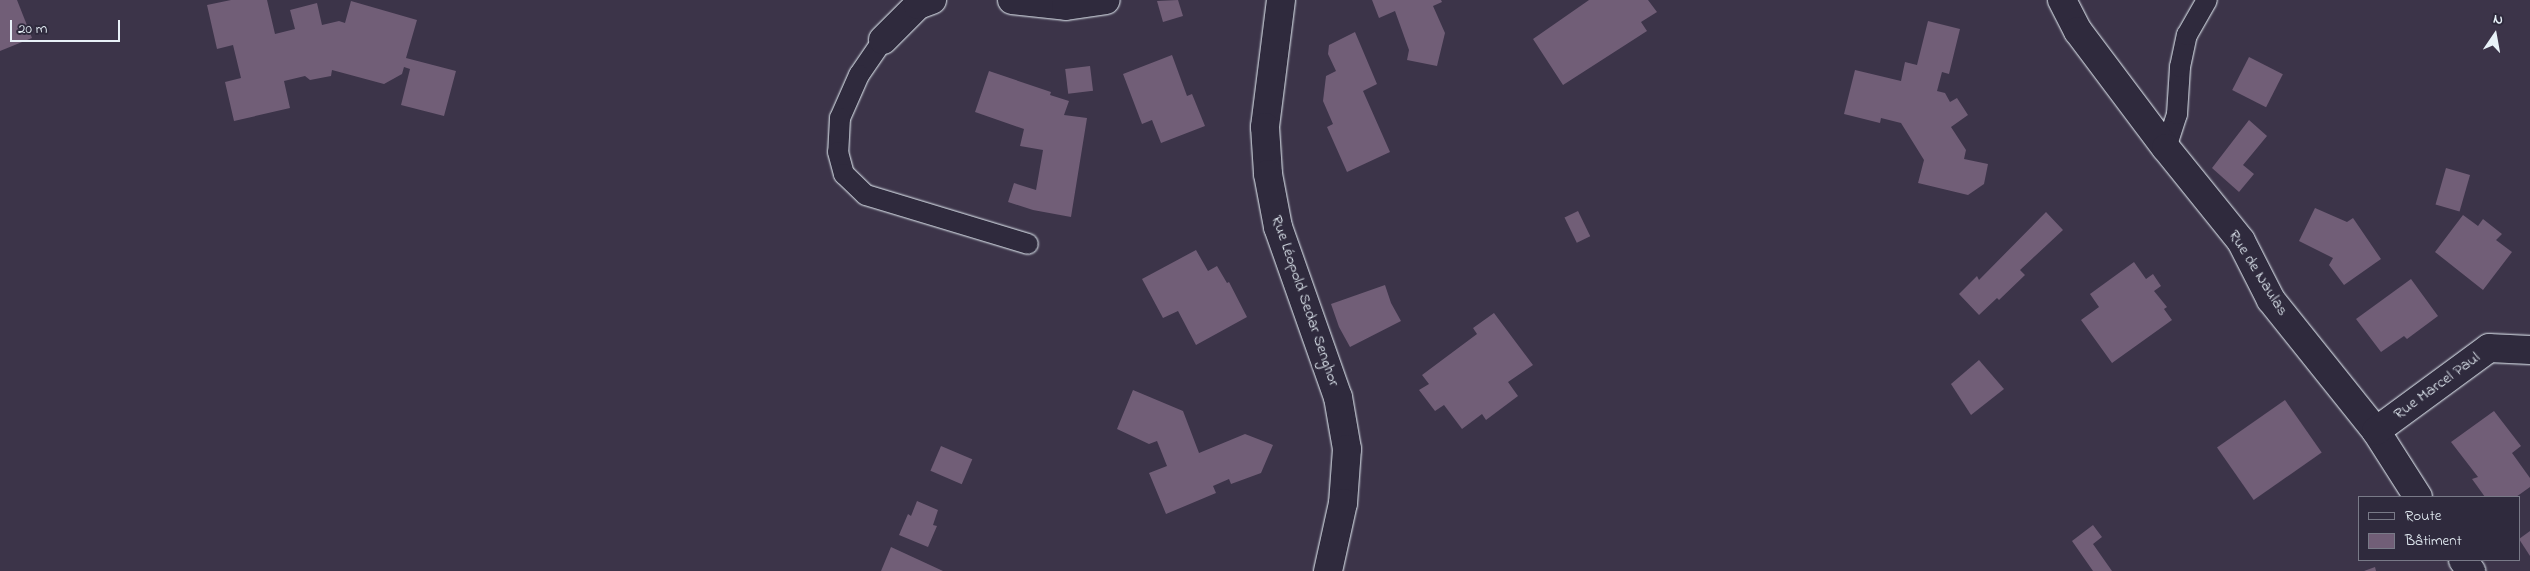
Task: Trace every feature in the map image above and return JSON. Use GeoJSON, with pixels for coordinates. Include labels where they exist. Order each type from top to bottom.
{"type":"FeatureCollection","features":[{"type":"Feature","properties":{"kind":"street"},"geometry":{"type":"LineString","coordinates":[[883,40],[918,5],[932,0]]}},
{"type":"Feature","properties":{"kind":"street"},"geometry":{"type":"LineString","coordinates":[[1012,0],[1066,6],[1106,0]]}},
{"type":"Feature","properties":{"kind":"street","name":"Rue Léopold Sedar Senghor"},"geometry":{"type":"LineString","coordinates":[[1281,0],[1265,127],[1268,174],[1278,227],[1338,397],[1346,449],[1343,503],[1328,571]]}},
{"type":"Feature","properties":{"kind":"street","name":"Rue de Naulas"},"geometry":{"type":"LineString","coordinates":[[2062,0],[2078,31],[2166,148],[2241,241],[2271,300],[2376,431],[2417,496]]}},
{"type":"Feature","properties":{"kind":"street","name":"Rue Marcel Paul"},"geometry":{"type":"LineString","coordinates":[[2376,431],[2489,348],[2530,350]]}},
{"type":"Feature","properties":{"kind":"lane"},"geometry":{"type":"LineString","coordinates":[[2166,148],[2176,114],[2180,67],[2187,35],[2206,0]]}},
{"type":"Feature","properties":{"kind":"lane"},"geometry":{"type":"LineString","coordinates":[[883,40],[859,75],[840,118],[838,152],[844,174],[866,195],[1028,244]]}},
{"type":"Feature","properties":{"kind":"building"},"geometry":{"type":"Polygon","coordinates":[[[0,0],[17,0],[32,38],[0,51],[0,0]]]}},
{"type":"Feature","properties":{"kind":"building"},"geometry":{"type":"Polygon","coordinates":[[[231,0],[267,0],[275,34],[295,29],[290,10],[317,3],[322,25],[339,21],[345,23],[351,1],[417,20],[406,58],[456,71],[444,116],[401,105],[410,69],[404,67],[402,74],[384,84],[332,70],[331,76],[310,80],[305,76],[284,81],[290,108],[234,121],[225,82],[241,78],[233,45],[217,49],[207,5],[231,0]]]}},
{"type":"Feature","properties":{"kind":"building"},"geometry":{"type":"Polygon","coordinates":[[[1178,0],[1183,16],[1163,22],[1157,1],[1178,0]]]}},
{"type":"Feature","properties":{"kind":"building"},"geometry":{"type":"Polygon","coordinates":[[[1372,0],[1441,0],[1442,2],[1433,6],[1445,33],[1437,66],[1407,60],[1409,50],[1395,11],[1379,18],[1372,0]]]}},
{"type":"Feature","properties":{"kind":"building"},"geometry":{"type":"Polygon","coordinates":[[[1589,0],[1648,0],[1657,12],[1641,22],[1647,31],[1563,85],[1533,39],[1589,0]]]}},
{"type":"Feature","properties":{"kind":"building"},"geometry":{"type":"Polygon","coordinates":[[[1928,21],[1960,29],[1949,74],[1942,72],[1937,91],[1945,93],[1950,102],[1957,98],[1968,115],[1951,127],[1966,150],[1964,159],[1988,164],[1984,184],[1968,195],[1918,183],[1924,160],[1901,123],[1881,118],[1880,123],[1844,114],[1855,70],[1901,81],[1905,62],[1917,65],[1928,21]]]}},
{"type":"Feature","properties":{"kind":"building"},"geometry":{"type":"Polygon","coordinates":[[[1355,32],[1377,84],[1363,91],[1390,152],[1347,172],[1327,127],[1333,124],[1323,101],[1326,76],[1336,71],[1328,54],[1329,45],[1355,32]]]}},
{"type":"Feature","properties":{"kind":"building"},"geometry":{"type":"Polygon","coordinates":[[[1172,55],[1187,96],[1192,94],[1205,126],[1161,143],[1152,120],[1142,124],[1123,74],[1172,55]]]}},
{"type":"Feature","properties":{"kind":"building"},"geometry":{"type":"Polygon","coordinates":[[[2249,57],[2283,74],[2266,107],[2232,90],[2249,57]]]}},
{"type":"Feature","properties":{"kind":"building"},"geometry":{"type":"Polygon","coordinates":[[[1090,66],[1093,91],[1068,94],[1065,69],[1090,66]]]}},
{"type":"Feature","properties":{"kind":"building"},"geometry":{"type":"Polygon","coordinates":[[[989,71],[1051,92],[1050,95],[1069,101],[1064,115],[1087,118],[1071,217],[1033,210],[1008,202],[1014,183],[1036,190],[1043,150],[1020,146],[1024,129],[975,112],[989,71]]]}},
{"type":"Feature","properties":{"kind":"building"},"geometry":{"type":"Polygon","coordinates":[[[2249,120],[2267,136],[2243,165],[2254,174],[2239,192],[2212,168],[2249,120]]]}},
{"type":"Feature","properties":{"kind":"building"},"geometry":{"type":"Polygon","coordinates":[[[2446,168],[2470,175],[2460,211],[2436,205],[2446,168]]]}},
{"type":"Feature","properties":{"kind":"building"},"geometry":{"type":"Polygon","coordinates":[[[2315,208],[2347,222],[2353,218],[2381,259],[2344,285],[2329,265],[2333,258],[2299,241],[2315,208]]]}},
{"type":"Feature","properties":{"kind":"building"},"geometry":{"type":"Polygon","coordinates":[[[1578,211],[1590,236],[1577,243],[1565,218],[1578,211]]]}},
{"type":"Feature","properties":{"kind":"building"},"geometry":{"type":"Polygon","coordinates":[[[2046,212],[2063,230],[2020,270],[2025,275],[1999,300],[1997,298],[1979,315],[1959,294],[1977,276],[1979,280],[2046,212]]]}},
{"type":"Feature","properties":{"kind":"building"},"geometry":{"type":"Polygon","coordinates":[[[2463,215],[2478,226],[2483,219],[2502,234],[2496,240],[2512,252],[2483,290],[2435,252],[2463,215]]]}},
{"type":"Feature","properties":{"kind":"building"},"geometry":{"type":"Polygon","coordinates":[[[1196,250],[1208,271],[1217,266],[1227,283],[1229,282],[1247,317],[1196,345],[1178,311],[1163,318],[1142,279],[1196,250]]]}},
{"type":"Feature","properties":{"kind":"building"},"geometry":{"type":"Polygon","coordinates":[[[2134,262],[2146,279],[2153,274],[2161,286],[2154,291],[2167,307],[2164,309],[2172,320],[2112,363],[2081,320],[2099,307],[2090,294],[2134,262]]]}},
{"type":"Feature","properties":{"kind":"building"},"geometry":{"type":"Polygon","coordinates":[[[2411,279],[2438,316],[2407,339],[2404,336],[2381,352],[2356,319],[2411,279]]]}},
{"type":"Feature","properties":{"kind":"building"},"geometry":{"type":"Polygon","coordinates":[[[1385,285],[1391,303],[1401,321],[1350,347],[1339,327],[1331,304],[1385,285]]]}},
{"type":"Feature","properties":{"kind":"building"},"geometry":{"type":"Polygon","coordinates":[[[1494,313],[1533,365],[1508,382],[1518,396],[1486,420],[1482,414],[1462,429],[1444,405],[1435,411],[1419,390],[1429,384],[1422,375],[1477,334],[1473,328],[1494,313]]]}},
{"type":"Feature","properties":{"kind":"building"},"geometry":{"type":"Polygon","coordinates":[[[1979,360],[2004,389],[1971,415],[1951,384],[1979,360]]]}},
{"type":"Feature","properties":{"kind":"building"},"geometry":{"type":"Polygon","coordinates":[[[1133,390],[1183,411],[1199,453],[1245,434],[1273,445],[1261,473],[1231,484],[1229,479],[1213,486],[1216,493],[1166,514],[1149,473],[1167,466],[1157,441],[1149,444],[1117,429],[1133,390]]]}},
{"type":"Feature","properties":{"kind":"building"},"geometry":{"type":"Polygon","coordinates":[[[2285,400],[2322,452],[2254,500],[2217,448],[2285,400]]]}},
{"type":"Feature","properties":{"kind":"building"},"geometry":{"type":"Polygon","coordinates":[[[2494,411],[2521,446],[2512,453],[2530,478],[2530,487],[2517,496],[2484,496],[2472,479],[2478,477],[2451,442],[2494,411]]]}},
{"type":"Feature","properties":{"kind":"building"},"geometry":{"type":"Polygon","coordinates":[[[941,446],[972,459],[962,484],[930,471],[941,446]]]}},
{"type":"Feature","properties":{"kind":"building"},"geometry":{"type":"Polygon","coordinates":[[[917,501],[938,510],[933,525],[937,526],[928,547],[899,535],[908,514],[911,516],[917,501]]]}},
{"type":"Feature","properties":{"kind":"building"},"geometry":{"type":"Polygon","coordinates":[[[2093,525],[2102,537],[2093,544],[2112,571],[2093,571],[2072,541],[2093,525]]]}},
{"type":"Feature","properties":{"kind":"building"},"geometry":{"type":"Polygon","coordinates":[[[2530,531],[2530,556],[2520,541],[2520,538],[2530,531]]]}},
{"type":"Feature","properties":{"kind":"building"},"geometry":{"type":"Polygon","coordinates":[[[891,547],[943,571],[881,571],[891,547]]]}},
{"type":"Feature","properties":{"kind":"building"},"geometry":{"type":"Polygon","coordinates":[[[2375,567],[2376,571],[2364,571],[2375,567]]]}}]}
